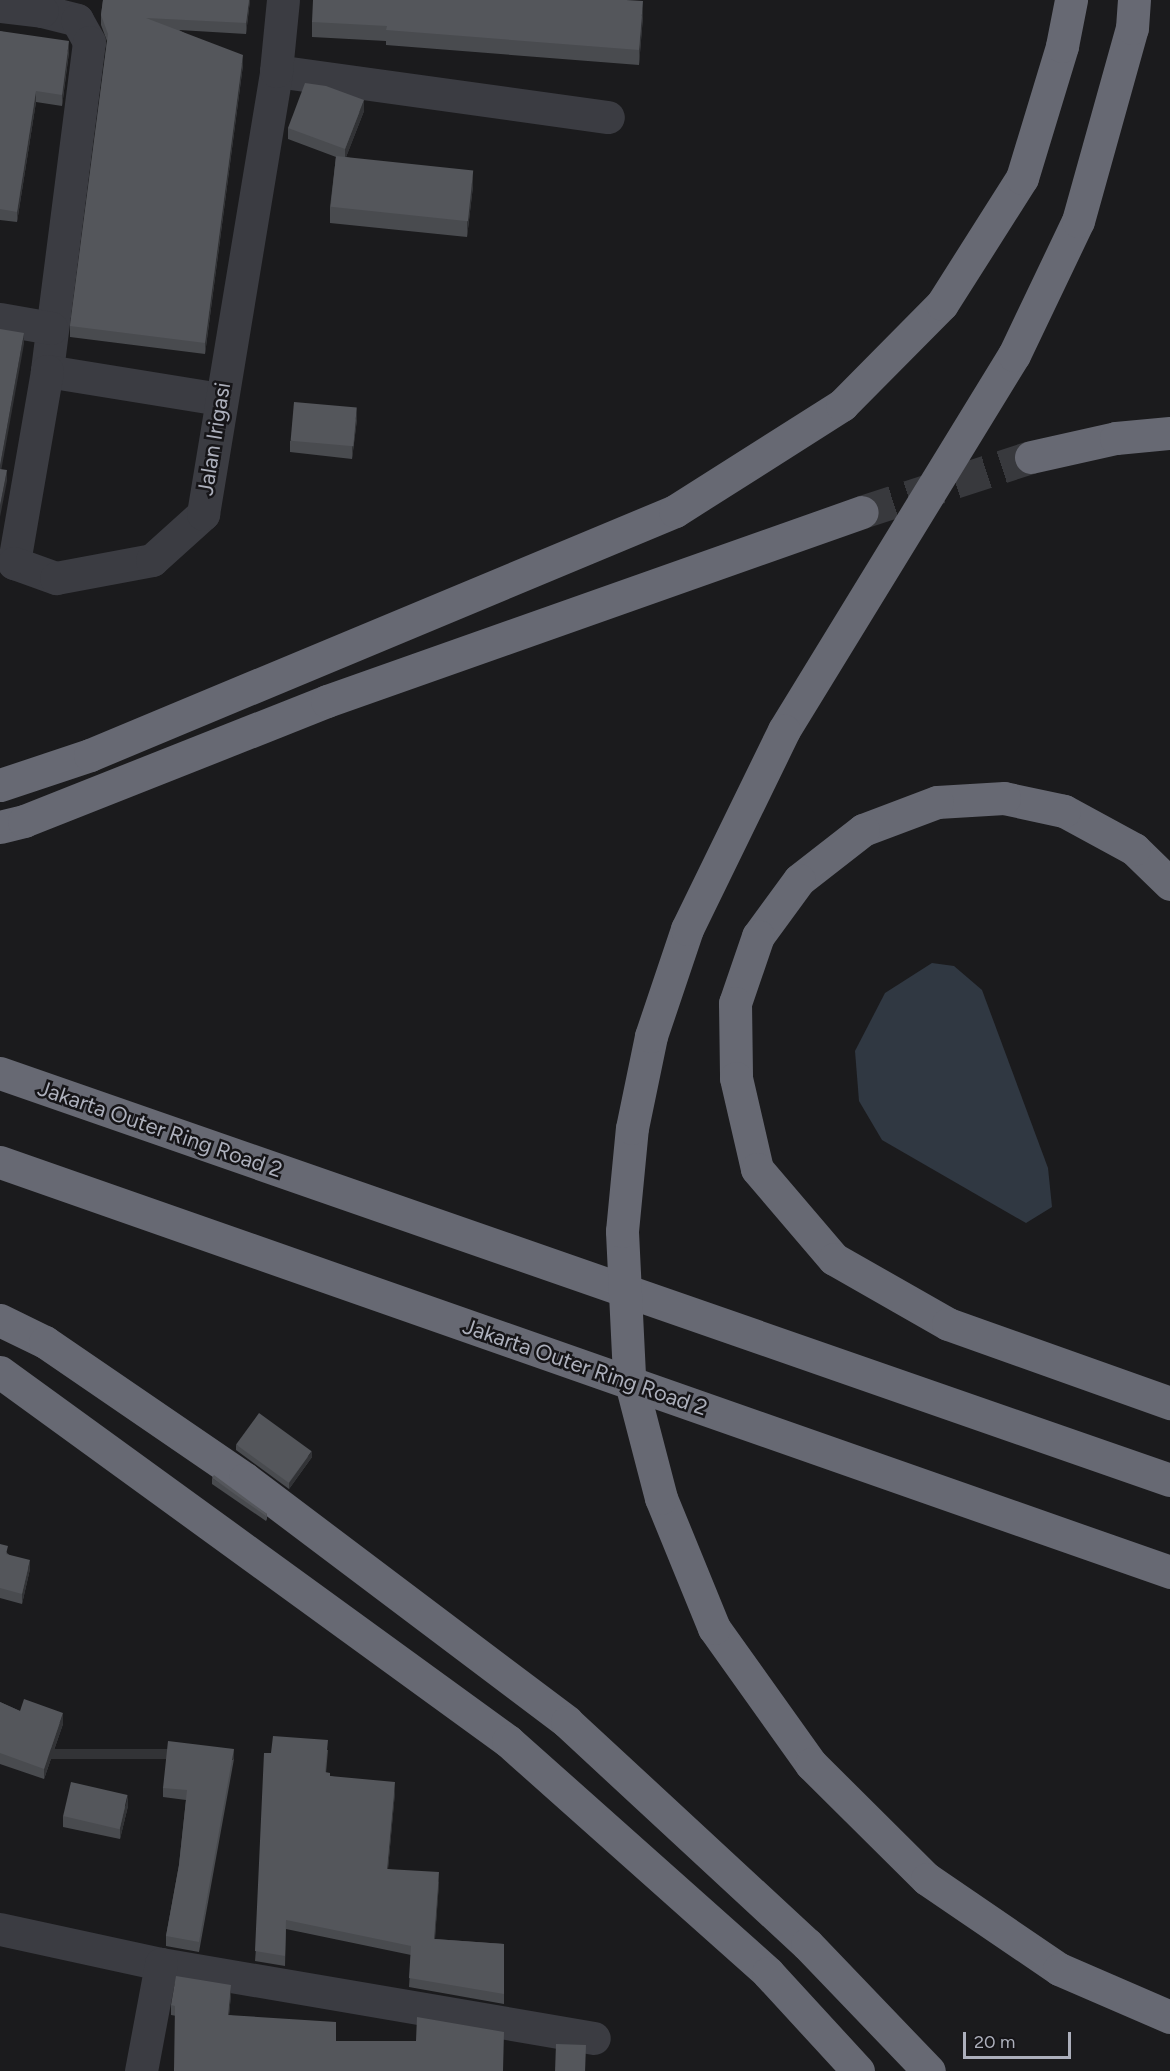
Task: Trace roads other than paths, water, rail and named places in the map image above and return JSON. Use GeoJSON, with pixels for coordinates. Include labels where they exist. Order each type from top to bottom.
{"type":"FeatureCollection","features":[{"type":"Feature","properties":{"kind":"highway"},"geometry":{"type":"LineString","coordinates":[[0,785],[90,755],[675,511],[842,405],[942,304],[1022,178],[1062,46],[1071,0]]}},
{"type":"Feature","properties":{"kind":"highway"},"geometry":{"type":"LineString","coordinates":[[1133,14],[1078,221],[1014,355],[784,729],[687,929],[651,1036],[632,1128],[621,1231],[629,1375],[661,1498],[714,1628],[811,1764],[927,1879],[1059,1969],[1170,2017]]}},
{"type":"Feature","properties":{"kind":"highway"},"geometry":{"type":"LineString","coordinates":[[1031,458],[1116,438],[1170,433]]}},
{"type":"Feature","properties":{"kind":"highway"},"geometry":{"type":"LineString","coordinates":[[0,827],[35,817],[327,701],[862,512]]}},
{"type":"Feature","properties":{"kind":"highway"},"geometry":{"type":"LineString","coordinates":[[1170,884],[1134,849],[1064,812],[1004,798],[937,802],[863,830],[799,880],[758,936],[735,1003],[736,1078],[757,1169],[834,1259],[948,1324],[1170,1403]]}},
{"type":"Feature","properties":{"kind":"highway","name":"Jakarta Outer Ring Road 2"},"geometry":{"type":"LineString","coordinates":[[0,1073],[1170,1480]]}},
{"type":"Feature","properties":{"kind":"highway","name":"Jakarta Outer Ring Road 2"},"geometry":{"type":"LineString","coordinates":[[0,1162],[1170,1572]]}},
{"type":"Feature","properties":{"kind":"highway"},"geometry":{"type":"LineString","coordinates":[[0,1320],[45,1342],[245,1479],[567,1722],[807,1944],[929,2071]]}},
{"type":"Feature","properties":{"kind":"highway"},"geometry":{"type":"LineString","coordinates":[[0,1372],[508,1741],[768,1973],[858,2071]]}},
{"type":"Feature","properties":{"kind":"street","name":"Jalan Irigasi"},"geometry":{"type":"LineString","coordinates":[[47,371],[14,563],[56,578],[152,560],[203,514],[220,399],[276,71],[283,0]]}},
{"type":"Feature","properties":{"kind":"street"},"geometry":{"type":"LineString","coordinates":[[0,6],[43,6],[76,20],[89,42],[47,371],[220,399]]}},
{"type":"Feature","properties":{"kind":"street"},"geometry":{"type":"LineString","coordinates":[[276,71],[608,117]]}},
{"type":"Feature","properties":{"kind":"street"},"geometry":{"type":"LineString","coordinates":[[0,320],[51,328]]}},
{"type":"Feature","properties":{"kind":"street"},"geometry":{"type":"LineString","coordinates":[[0,1929],[162,1964],[594,2038]]}},
{"type":"Feature","properties":{"kind":"street"},"geometry":{"type":"LineString","coordinates":[[141,2071],[162,1964]]}},
{"type":"Feature","properties":{"kind":"tunnel"},"geometry":{"type":"LineString","coordinates":[[862,512],[1031,457]]}}]}
